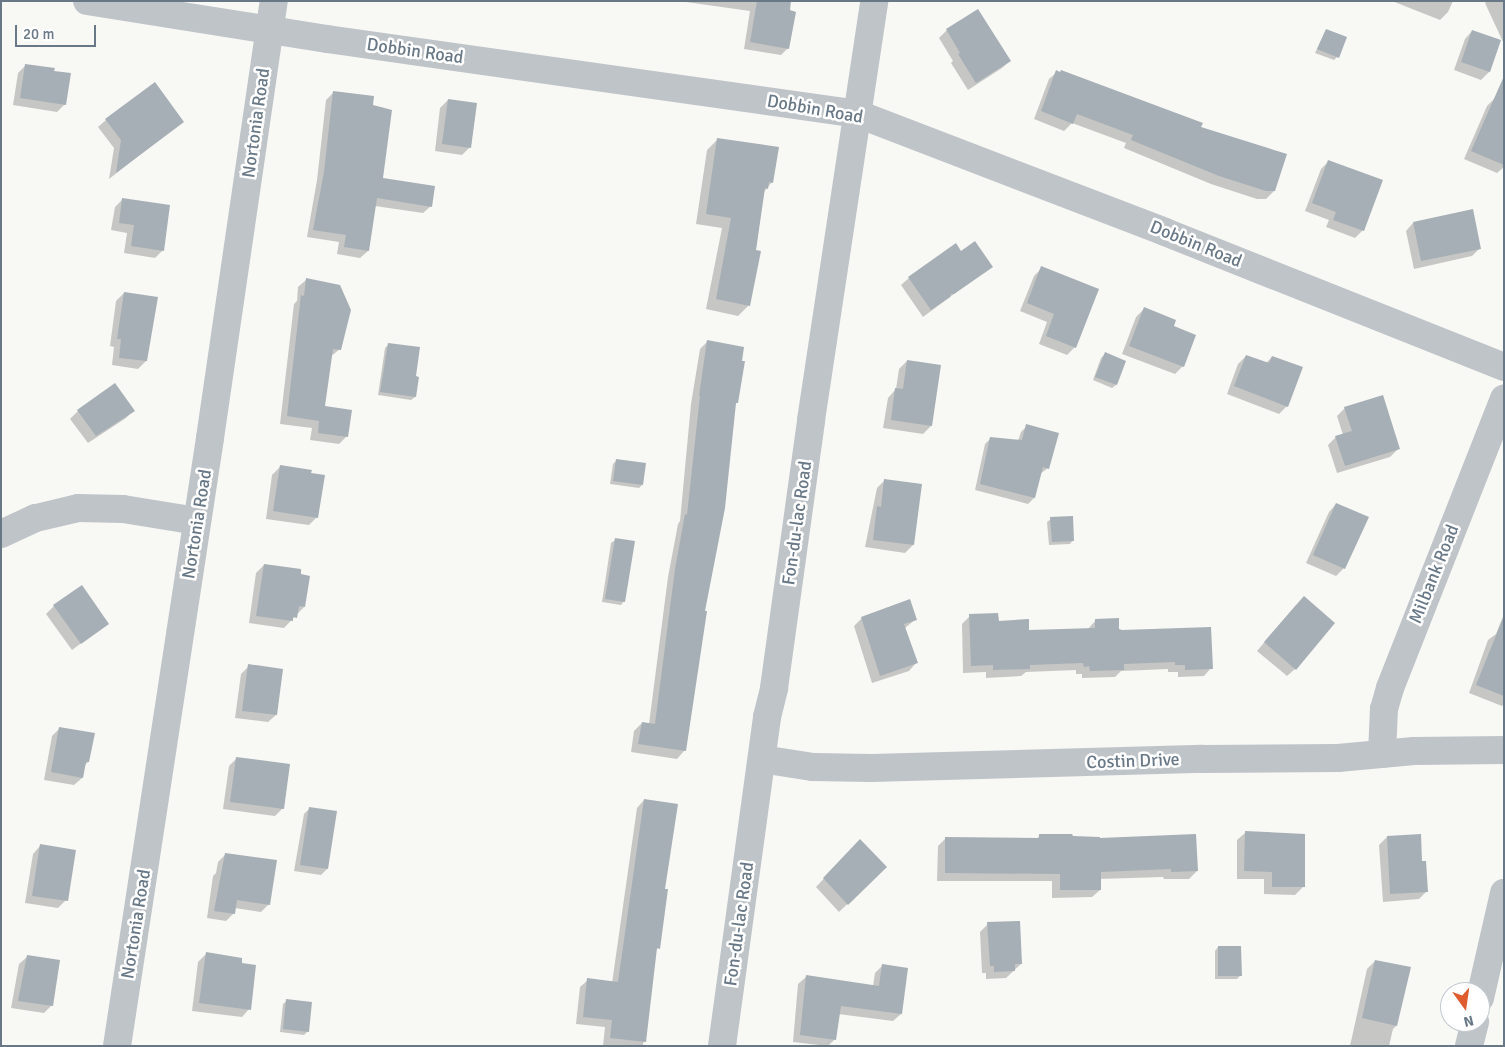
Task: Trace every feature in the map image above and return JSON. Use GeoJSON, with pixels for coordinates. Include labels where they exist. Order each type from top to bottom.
{"type":"FeatureCollection","features":[{"type":"Feature","properties":{"kind":"street","name":"Dobbin Road"},"geometry":{"type":"LineString","coordinates":[[87,1],[270,30],[858,114],[1165,232],[1504,367]]}},
{"type":"Feature","properties":{"kind":"street","name":"Nortonia Road"},"geometry":{"type":"LineString","coordinates":[[117,1046],[274,1]]}},
{"type":"Feature","properties":{"kind":"street","name":"Fon-du-lac Road"},"geometry":{"type":"LineString","coordinates":[[722,1046],[762,759],[874,1]]}},
{"type":"Feature","properties":{"kind":"street","name":"Milbank Road"},"geometry":{"type":"LineString","coordinates":[[1382,754],[1384,710],[1390,688],[1504,399]]}},
{"type":"Feature","properties":{"kind":"street"},"geometry":{"type":"LineString","coordinates":[[1,534],[36,518],[78,508],[122,509],[197,521]]}},
{"type":"Feature","properties":{"kind":"street","name":"Costin Drive"},"geometry":{"type":"LineString","coordinates":[[762,759],[813,766],[871,768],[1203,759],[1338,758],[1414,751],[1504,750]]}},
{"type":"Feature","properties":{"kind":"street"},"geometry":{"type":"LineString","coordinates":[[1484,982],[1504,893]]}},
{"type":"Feature","properties":{"kind":"street"},"geometry":{"type":"LineString","coordinates":[[1469,1046],[1472,1032]]}},
{"type":"Feature","properties":{"kind":"building"},"geometry":{"type":"Polygon","coordinates":[[[757,1],[791,1],[790,10],[796,12],[789,49],[750,42],[757,1]]]}},
{"type":"Feature","properties":{"kind":"building"},"geometry":{"type":"Polygon","coordinates":[[[978,9],[1011,61],[976,83],[958,54],[960,53],[946,29],[978,9]]]}},
{"type":"Feature","properties":{"kind":"building"},"geometry":{"type":"Polygon","coordinates":[[[1326,29],[1347,37],[1339,58],[1317,49],[1326,29]]]}},
{"type":"Feature","properties":{"kind":"building"},"geometry":{"type":"Polygon","coordinates":[[[1472,30],[1501,40],[1490,72],[1461,62],[1472,30]]]}},
{"type":"Feature","properties":{"kind":"building"},"geometry":{"type":"Polygon","coordinates":[[[25,64],[55,68],[54,71],[71,73],[66,105],[20,98],[25,64]]]}},
{"type":"Feature","properties":{"kind":"building"},"geometry":{"type":"Polygon","coordinates":[[[1056,70],[1060,72],[1061,70],[1203,123],[1201,127],[1287,154],[1275,191],[1266,191],[1219,176],[1131,140],[1133,135],[1077,114],[1073,124],[1041,111],[1056,70]]]}},
{"type":"Feature","properties":{"kind":"building"},"geometry":{"type":"Polygon","coordinates":[[[1504,76],[1504,165],[1471,151],[1504,76]]]}},
{"type":"Feature","properties":{"kind":"building"},"geometry":{"type":"Polygon","coordinates":[[[155,82],[184,122],[116,173],[121,140],[105,119],[155,82]]]}},
{"type":"Feature","properties":{"kind":"building"},"geometry":{"type":"Polygon","coordinates":[[[333,91],[374,96],[373,105],[392,110],[383,178],[435,186],[432,207],[377,198],[369,251],[344,247],[346,235],[313,230],[324,172],[333,91]]]}},
{"type":"Feature","properties":{"kind":"building"},"geometry":{"type":"Polygon","coordinates":[[[448,99],[477,103],[471,148],[442,144],[448,99]]]}},
{"type":"Feature","properties":{"kind":"building"},"geometry":{"type":"Polygon","coordinates":[[[717,138],[779,147],[773,183],[769,182],[768,189],[765,188],[756,250],[761,251],[750,306],[716,299],[731,218],[706,214],[717,138]]]}},
{"type":"Feature","properties":{"kind":"building"},"geometry":{"type":"Polygon","coordinates":[[[1328,160],[1383,180],[1364,231],[1333,220],[1336,212],[1312,203],[1328,160]]]}},
{"type":"Feature","properties":{"kind":"building"},"geometry":{"type":"Polygon","coordinates":[[[122,198],[170,205],[164,251],[131,246],[134,225],[119,223],[122,198]]]}},
{"type":"Feature","properties":{"kind":"building"},"geometry":{"type":"Polygon","coordinates":[[[1473,209],[1481,249],[1421,261],[1413,222],[1473,209]]]}},
{"type":"Feature","properties":{"kind":"building"},"geometry":{"type":"Polygon","coordinates":[[[975,241],[993,267],[954,294],[951,294],[950,297],[931,310],[908,277],[956,243],[961,251],[975,241]]]}},
{"type":"Feature","properties":{"kind":"building"},"geometry":{"type":"Polygon","coordinates":[[[1041,266],[1099,289],[1076,348],[1046,336],[1054,314],[1027,303],[1041,266]]]}},
{"type":"Feature","properties":{"kind":"building"},"geometry":{"type":"Polygon","coordinates":[[[306,278],[340,285],[351,310],[341,350],[333,349],[325,406],[352,410],[348,437],[318,433],[319,421],[287,416],[301,295],[304,296],[306,278]]]}},
{"type":"Feature","properties":{"kind":"building"},"geometry":{"type":"Polygon","coordinates":[[[124,292],[158,297],[147,361],[119,358],[121,339],[117,339],[124,292]]]}},
{"type":"Feature","properties":{"kind":"building"},"geometry":{"type":"Polygon","coordinates":[[[1144,307],[1176,320],[1174,326],[1196,335],[1184,367],[1129,346],[1144,307]]]}},
{"type":"Feature","properties":{"kind":"building"},"geometry":{"type":"Polygon","coordinates":[[[707,340],[744,347],[742,361],[745,361],[738,403],[736,403],[725,508],[705,611],[707,611],[686,751],[638,744],[642,722],[655,724],[675,569],[685,514],[687,515],[699,396],[707,340]]]}},
{"type":"Feature","properties":{"kind":"building"},"geometry":{"type":"Polygon","coordinates":[[[388,343],[420,347],[416,376],[419,377],[416,397],[380,392],[388,343]]]}},
{"type":"Feature","properties":{"kind":"building"},"geometry":{"type":"Polygon","coordinates":[[[1105,352],[1126,361],[1117,385],[1095,377],[1105,352]]]}},
{"type":"Feature","properties":{"kind":"building"},"geometry":{"type":"Polygon","coordinates":[[[1246,355],[1269,363],[1272,356],[1303,367],[1288,407],[1234,386],[1246,355]]]}},
{"type":"Feature","properties":{"kind":"building"},"geometry":{"type":"Polygon","coordinates":[[[907,360],[941,365],[932,426],[891,420],[895,388],[903,389],[907,360]]]}},
{"type":"Feature","properties":{"kind":"building"},"geometry":{"type":"Polygon","coordinates":[[[115,383],[135,411],[96,436],[77,410],[115,383]]]}},
{"type":"Feature","properties":{"kind":"building"},"geometry":{"type":"Polygon","coordinates":[[[1383,395],[1400,449],[1345,466],[1335,436],[1352,431],[1344,407],[1383,395]]]}},
{"type":"Feature","properties":{"kind":"building"},"geometry":{"type":"Polygon","coordinates":[[[1026,424],[1059,433],[1049,469],[1043,467],[1035,498],[980,484],[990,437],[1022,440],[1026,424]]]}},
{"type":"Feature","properties":{"kind":"building"},"geometry":{"type":"Polygon","coordinates":[[[616,459],[646,463],[643,485],[613,481],[616,459]]]}},
{"type":"Feature","properties":{"kind":"building"},"geometry":{"type":"Polygon","coordinates":[[[280,465],[312,470],[311,473],[325,475],[318,518],[273,511],[280,465]]]}},
{"type":"Feature","properties":{"kind":"building"},"geometry":{"type":"Polygon","coordinates":[[[884,479],[922,484],[914,545],[873,540],[877,506],[881,507],[884,479]]]}},
{"type":"Feature","properties":{"kind":"building"},"geometry":{"type":"Polygon","coordinates":[[[1336,503],[1369,517],[1345,569],[1313,555],[1336,503]]]}},
{"type":"Feature","properties":{"kind":"building"},"geometry":{"type":"Polygon","coordinates":[[[1073,516],[1074,541],[1052,542],[1050,517],[1073,516]]]}},
{"type":"Feature","properties":{"kind":"building"},"geometry":{"type":"Polygon","coordinates":[[[615,538],[635,541],[625,602],[605,599],[615,538]]]}},
{"type":"Feature","properties":{"kind":"building"},"geometry":{"type":"Polygon","coordinates":[[[264,564],[301,569],[301,574],[310,576],[305,607],[299,606],[297,618],[293,617],[293,621],[256,616],[264,564]]]}},
{"type":"Feature","properties":{"kind":"building"},"geometry":{"type":"Polygon","coordinates":[[[82,585],[109,624],[81,644],[53,605],[82,585]]]}},
{"type":"Feature","properties":{"kind":"building"},"geometry":{"type":"Polygon","coordinates":[[[1304,596],[1335,623],[1296,670],[1264,642],[1304,596]]]}},
{"type":"Feature","properties":{"kind":"building"},"geometry":{"type":"Polygon","coordinates":[[[910,599],[917,620],[904,624],[918,663],[880,676],[861,617],[910,599]]]}},
{"type":"Feature","properties":{"kind":"building"},"geometry":{"type":"Polygon","coordinates":[[[998,613],[999,621],[1029,619],[1029,630],[1095,628],[1095,619],[1119,618],[1119,629],[1122,630],[1211,627],[1213,669],[1185,670],[1185,665],[1175,665],[1175,662],[1124,664],[1124,670],[1090,671],[1089,666],[1084,667],[1083,663],[1030,665],[1030,669],[993,670],[993,665],[971,666],[969,614],[998,613]]]}},
{"type":"Feature","properties":{"kind":"building"},"geometry":{"type":"Polygon","coordinates":[[[1504,618],[1504,696],[1476,685],[1504,618]]]}},
{"type":"Feature","properties":{"kind":"building"},"geometry":{"type":"Polygon","coordinates":[[[248,664],[283,669],[277,715],[242,711],[248,664]]]}},
{"type":"Feature","properties":{"kind":"building"},"geometry":{"type":"Polygon","coordinates":[[[59,727],[95,733],[89,762],[86,762],[83,778],[51,772],[59,727]]]}},
{"type":"Feature","properties":{"kind":"building"},"geometry":{"type":"Polygon","coordinates":[[[236,757],[290,764],[284,809],[230,802],[236,757]]]}},
{"type":"Feature","properties":{"kind":"building"},"geometry":{"type":"Polygon","coordinates":[[[644,799],[678,804],[665,889],[668,889],[660,949],[657,948],[646,1042],[610,1038],[612,1020],[583,1017],[587,978],[618,982],[644,799]]]}},
{"type":"Feature","properties":{"kind":"building"},"geometry":{"type":"Polygon","coordinates":[[[309,807],[337,811],[328,869],[300,865],[309,807]]]}},
{"type":"Feature","properties":{"kind":"building"},"geometry":{"type":"Polygon","coordinates":[[[1245,831],[1305,834],[1305,887],[1272,887],[1272,872],[1244,871],[1245,831]]]}},
{"type":"Feature","properties":{"kind":"building"},"geometry":{"type":"Polygon","coordinates":[[[1039,834],[1072,834],[1073,836],[1100,838],[1196,834],[1198,871],[1171,872],[1171,869],[1101,872],[1101,890],[1060,890],[1060,874],[945,873],[945,837],[1039,838],[1039,834]]]}},
{"type":"Feature","properties":{"kind":"building"},"geometry":{"type":"Polygon","coordinates":[[[1421,834],[1422,861],[1426,861],[1428,892],[1390,894],[1387,836],[1421,834]]]}},
{"type":"Feature","properties":{"kind":"building"},"geometry":{"type":"Polygon","coordinates":[[[860,839],[887,867],[848,905],[823,878],[860,839]]]}},
{"type":"Feature","properties":{"kind":"building"},"geometry":{"type":"Polygon","coordinates":[[[40,844],[76,850],[68,901],[32,896],[40,844]]]}},
{"type":"Feature","properties":{"kind":"building"},"geometry":{"type":"Polygon","coordinates":[[[225,853],[277,860],[270,905],[237,900],[235,914],[214,911],[225,853]]]}},
{"type":"Feature","properties":{"kind":"building"},"geometry":{"type":"Polygon","coordinates":[[[1020,921],[1022,964],[1015,964],[1015,971],[994,972],[994,966],[990,966],[987,922],[1020,921]]]}},
{"type":"Feature","properties":{"kind":"building"},"geometry":{"type":"Polygon","coordinates":[[[1218,946],[1241,946],[1242,976],[1218,976],[1218,946]]]}},
{"type":"Feature","properties":{"kind":"building"},"geometry":{"type":"Polygon","coordinates":[[[206,952],[242,958],[242,963],[256,965],[251,1010],[199,1003],[206,952]]]}},
{"type":"Feature","properties":{"kind":"building"},"geometry":{"type":"Polygon","coordinates":[[[27,955],[60,960],[53,1006],[18,1001],[27,955]]]}},
{"type":"Feature","properties":{"kind":"building"},"geometry":{"type":"Polygon","coordinates":[[[1375,960],[1411,967],[1397,1026],[1362,1018],[1375,960]]]}},
{"type":"Feature","properties":{"kind":"building"},"geometry":{"type":"Polygon","coordinates":[[[882,964],[908,968],[902,1014],[841,1006],[836,1040],[800,1035],[806,975],[879,986],[882,964]]]}},
{"type":"Feature","properties":{"kind":"building"},"geometry":{"type":"Polygon","coordinates":[[[286,999],[312,1002],[309,1032],[283,1029],[286,999]]]}}]}
